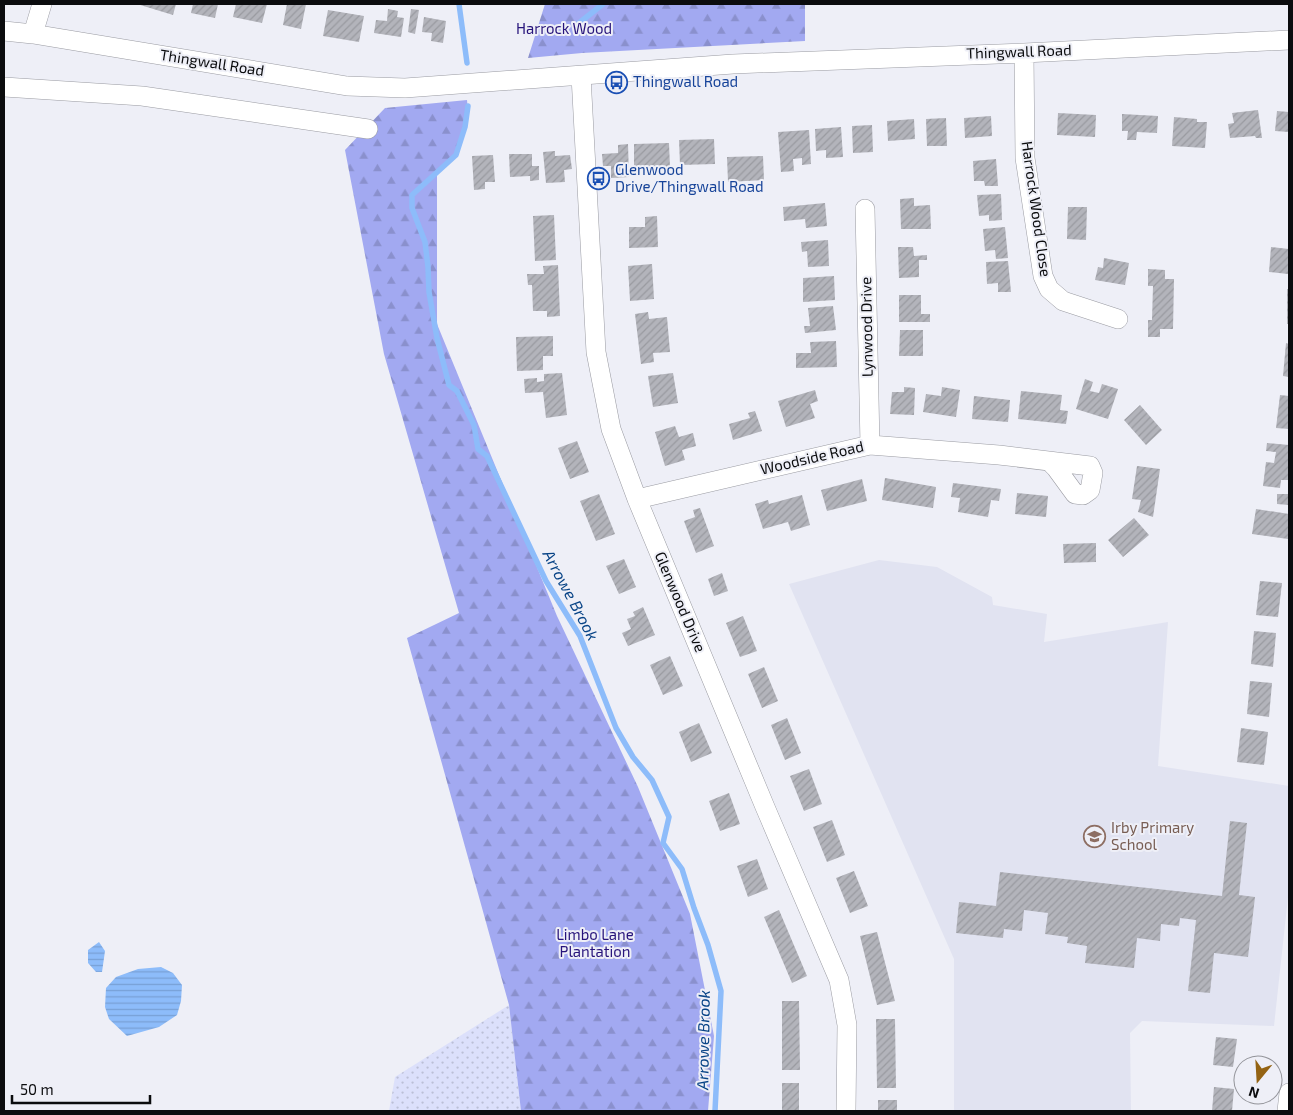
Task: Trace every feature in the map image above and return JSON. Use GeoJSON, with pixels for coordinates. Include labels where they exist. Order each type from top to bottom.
{"type":"FeatureCollection","features":[{"type":"Feature","properties":{"kind":"street"},"geometry":{"type":"LineString","coordinates":[[33,34],[42,4]]}},
{"type":"Feature","properties":{"kind":"street","name":"Thingwall Road"},"geometry":{"type":"LineString","coordinates":[[4,32],[33,34],[347,86],[405,88],[733,64],[1289,40]]}},
{"type":"Feature","properties":{"kind":"street","name":"Harrock Wood Close"},"geometry":{"type":"LineString","coordinates":[[1024,52],[1025,158],[1043,276],[1049,289],[1063,301],[1118,319]]}},
{"type":"Feature","properties":{"kind":"street","name":"Glenwood Drive"},"geometry":{"type":"LineString","coordinates":[[581,76],[596,352],[611,429],[637,499],[839,980],[847,1025],[846,1111]]}},
{"type":"Feature","properties":{"kind":"street"},"geometry":{"type":"LineString","coordinates":[[4,86],[142,96],[368,129]]}},
{"type":"Feature","properties":{"kind":"street","name":"Lynwood Drive"},"geometry":{"type":"LineString","coordinates":[[865,209],[870,445]]}},
{"type":"Feature","properties":{"kind":"street","name":"Woodside Road"},"geometry":{"type":"LineString","coordinates":[[637,499],[870,445],[999,455],[1049,461]]}},
{"type":"Feature","properties":{"kind":"street"},"geometry":{"type":"LineString","coordinates":[[1287,1111],[1289,1093]]}},
{"type":"Feature","properties":{"kind":"shaded area","name":"Irby Primary School"},"geometry":{"type":"Polygon","coordinates":[[[879,560],[937,567],[992,597],[993,605],[1047,614],[1044,642],[1168,622],[1158,766],[1289,786],[1289,888],[1274,1026],[1142,1021],[1130,1033],[1131,1111],[954,1111],[954,959],[789,584],[879,560]]]}},
{"type":"Feature","properties":{"kind":"shaded area"},"geometry":{"type":"Polygon","coordinates":[[[99,942],[105,951],[102,972],[96,972],[88,963],[88,950],[99,942]]]}},
{"type":"Feature","properties":{"kind":"shaded area"},"geometry":{"type":"Polygon","coordinates":[[[161,967],[173,973],[182,985],[181,1001],[177,1015],[159,1027],[127,1036],[109,1019],[105,1007],[106,988],[116,977],[138,969],[161,967]]]}},
{"type":"Feature","properties":{"kind":"shaded area"},"geometry":{"type":"Polygon","coordinates":[[[509,1005],[521,1111],[389,1111],[395,1077],[509,1005]]]}},
{"type":"Feature","properties":{"kind":"green space","name":"Harrock Wood"},"geometry":{"type":"Polygon","coordinates":[[[545,4],[805,4],[805,41],[582,53],[528,58],[545,4]]]}},
{"type":"Feature","properties":{"kind":"green space","name":"Limbo Lane Plantation"},"geometry":{"type":"Polygon","coordinates":[[[467,100],[463,136],[456,154],[437,174],[437,324],[557,616],[638,787],[690,914],[714,1036],[708,1111],[521,1111],[509,1005],[407,638],[459,613],[384,354],[345,150],[385,108],[467,100]]]}},
{"type":"Feature","properties":{"kind":"building"},"geometry":{"type":"Polygon","coordinates":[[[137,4],[176,4],[173,15],[137,4]]]}},
{"type":"Feature","properties":{"kind":"building"},"geometry":{"type":"Polygon","coordinates":[[[193,4],[218,4],[215,18],[191,13],[193,4]]]}},
{"type":"Feature","properties":{"kind":"building"},"geometry":{"type":"Polygon","coordinates":[[[236,4],[267,4],[262,23],[233,17],[236,4]]]}},
{"type":"Feature","properties":{"kind":"building"},"geometry":{"type":"Polygon","coordinates":[[[287,4],[306,4],[301,29],[283,25],[287,4]]]}},
{"type":"Feature","properties":{"kind":"building"},"geometry":{"type":"Polygon","coordinates":[[[388,9],[398,11],[397,17],[404,18],[401,37],[374,33],[376,20],[387,21],[388,9]]]}},
{"type":"Feature","properties":{"kind":"building"},"geometry":{"type":"Polygon","coordinates":[[[411,9],[419,10],[415,34],[408,32],[411,9]]]}},
{"type":"Feature","properties":{"kind":"building"},"geometry":{"type":"Polygon","coordinates":[[[328,10],[364,16],[359,42],[323,36],[328,10]]]}},
{"type":"Feature","properties":{"kind":"building"},"geometry":{"type":"Polygon","coordinates":[[[424,17],[446,21],[443,43],[431,41],[432,33],[422,32],[424,17]]]}},
{"type":"Feature","properties":{"kind":"building"},"geometry":{"type":"Polygon","coordinates":[[[1258,110],[1262,138],[1256,138],[1255,136],[1230,138],[1228,124],[1234,123],[1232,113],[1258,110]]]}},
{"type":"Feature","properties":{"kind":"building"},"geometry":{"type":"Polygon","coordinates":[[[1277,111],[1289,112],[1289,132],[1275,131],[1277,111]]]}},
{"type":"Feature","properties":{"kind":"building"},"geometry":{"type":"Polygon","coordinates":[[[1058,113],[1096,115],[1095,137],[1057,135],[1058,113]]]}},
{"type":"Feature","properties":{"kind":"building"},"geometry":{"type":"Polygon","coordinates":[[[1122,114],[1158,116],[1157,133],[1137,132],[1136,140],[1127,140],[1128,131],[1122,131],[1122,114]]]}},
{"type":"Feature","properties":{"kind":"building"},"geometry":{"type":"Polygon","coordinates":[[[991,116],[992,136],[965,138],[964,118],[991,116]]]}},
{"type":"Feature","properties":{"kind":"building"},"geometry":{"type":"Polygon","coordinates":[[[1174,117],[1207,122],[1205,148],[1172,146],[1174,117]]]}},
{"type":"Feature","properties":{"kind":"building"},"geometry":{"type":"Polygon","coordinates":[[[946,118],[947,146],[927,146],[926,119],[946,118]]]}},
{"type":"Feature","properties":{"kind":"building"},"geometry":{"type":"Polygon","coordinates":[[[914,119],[915,139],[888,141],[887,121],[914,119]]]}},
{"type":"Feature","properties":{"kind":"building"},"geometry":{"type":"Polygon","coordinates":[[[872,125],[873,152],[853,153],[852,126],[872,125]]]}},
{"type":"Feature","properties":{"kind":"building"},"geometry":{"type":"Polygon","coordinates":[[[841,127],[843,157],[826,158],[826,150],[816,151],[815,129],[841,127]]]}},
{"type":"Feature","properties":{"kind":"building"},"geometry":{"type":"Polygon","coordinates":[[[809,130],[811,164],[802,165],[802,158],[793,159],[794,171],[781,172],[778,132],[809,130]]]}},
{"type":"Feature","properties":{"kind":"building"},"geometry":{"type":"Polygon","coordinates":[[[714,139],[715,164],[680,165],[679,140],[714,139]]]}},
{"type":"Feature","properties":{"kind":"building"},"geometry":{"type":"Polygon","coordinates":[[[669,143],[670,167],[634,169],[634,144],[669,143]]]}},
{"type":"Feature","properties":{"kind":"building"},"geometry":{"type":"Polygon","coordinates":[[[628,144],[629,177],[611,178],[611,166],[603,166],[602,154],[618,153],[618,145],[628,144]]]}},
{"type":"Feature","properties":{"kind":"building"},"geometry":{"type":"Polygon","coordinates":[[[555,151],[555,156],[570,155],[572,169],[564,170],[565,182],[546,183],[543,152],[555,151]]]}},
{"type":"Feature","properties":{"kind":"building"},"geometry":{"type":"Polygon","coordinates":[[[509,154],[532,154],[532,166],[539,166],[539,180],[530,181],[530,176],[510,177],[509,154]]]}},
{"type":"Feature","properties":{"kind":"building"},"geometry":{"type":"Polygon","coordinates":[[[493,155],[495,182],[485,182],[485,189],[474,190],[472,156],[493,155]]]}},
{"type":"Feature","properties":{"kind":"building"},"geometry":{"type":"Polygon","coordinates":[[[763,156],[764,180],[728,182],[727,157],[763,156]]]}},
{"type":"Feature","properties":{"kind":"building"},"geometry":{"type":"Polygon","coordinates":[[[996,159],[998,186],[985,186],[984,181],[974,181],[973,161],[996,159]]]}},
{"type":"Feature","properties":{"kind":"building"},"geometry":{"type":"Polygon","coordinates":[[[1001,194],[1002,220],[989,221],[989,215],[979,216],[977,195],[1001,194]]]}},
{"type":"Feature","properties":{"kind":"building"},"geometry":{"type":"Polygon","coordinates":[[[914,198],[914,206],[930,205],[931,229],[901,229],[900,199],[914,198]]]}},
{"type":"Feature","properties":{"kind":"building"},"geometry":{"type":"Polygon","coordinates":[[[825,203],[827,226],[806,228],[805,219],[784,221],[783,207],[825,203]]]}},
{"type":"Feature","properties":{"kind":"building"},"geometry":{"type":"Polygon","coordinates":[[[1068,207],[1087,207],[1086,240],[1067,239],[1068,207]]]}},
{"type":"Feature","properties":{"kind":"building"},"geometry":{"type":"Polygon","coordinates":[[[554,215],[556,260],[535,261],[533,216],[554,215]]]}},
{"type":"Feature","properties":{"kind":"building"},"geometry":{"type":"Polygon","coordinates":[[[657,216],[658,247],[629,248],[629,227],[645,227],[645,217],[657,216]]]}},
{"type":"Feature","properties":{"kind":"building"},"geometry":{"type":"Polygon","coordinates":[[[1005,227],[1008,258],[996,259],[995,250],[985,251],[983,229],[1005,227]]]}},
{"type":"Feature","properties":{"kind":"building"},"geometry":{"type":"Polygon","coordinates":[[[828,240],[829,266],[808,267],[807,251],[802,252],[801,242],[828,240]]]}},
{"type":"Feature","properties":{"kind":"building"},"geometry":{"type":"Polygon","coordinates":[[[898,247],[913,247],[914,256],[927,255],[927,260],[919,260],[919,277],[899,278],[898,247]]]}},
{"type":"Feature","properties":{"kind":"building"},"geometry":{"type":"Polygon","coordinates":[[[1271,247],[1289,249],[1288,274],[1269,272],[1271,247]]]}},
{"type":"Feature","properties":{"kind":"building"},"geometry":{"type":"Polygon","coordinates":[[[1104,258],[1129,263],[1125,285],[1095,280],[1098,267],[1103,268],[1104,258]]]}},
{"type":"Feature","properties":{"kind":"building"},"geometry":{"type":"Polygon","coordinates":[[[1008,261],[1011,292],[998,292],[998,283],[987,284],[986,262],[1008,261]]]}},
{"type":"Feature","properties":{"kind":"building"},"geometry":{"type":"Polygon","coordinates":[[[652,264],[654,299],[630,301],[628,266],[652,264]]]}},
{"type":"Feature","properties":{"kind":"building"},"geometry":{"type":"Polygon","coordinates":[[[558,265],[560,316],[547,317],[547,311],[533,311],[532,285],[528,285],[527,274],[544,274],[543,266],[558,265]]]}},
{"type":"Feature","properties":{"kind":"building"},"geometry":{"type":"Polygon","coordinates":[[[1148,269],[1165,270],[1165,279],[1174,279],[1173,329],[1160,329],[1160,337],[1148,337],[1148,320],[1152,320],[1153,286],[1148,286],[1148,269]]]}},
{"type":"Feature","properties":{"kind":"building"},"geometry":{"type":"Polygon","coordinates":[[[834,276],[835,300],[803,302],[803,278],[834,276]]]}},
{"type":"Feature","properties":{"kind":"building"},"geometry":{"type":"Polygon","coordinates":[[[1287,289],[1289,289],[1289,324],[1287,324],[1287,289]]]}},
{"type":"Feature","properties":{"kind":"building"},"geometry":{"type":"Polygon","coordinates":[[[899,295],[921,295],[921,314],[930,314],[930,322],[899,322],[899,295]]]}},
{"type":"Feature","properties":{"kind":"building"},"geometry":{"type":"Polygon","coordinates":[[[833,306],[836,330],[805,333],[804,326],[810,326],[808,308],[833,306]]]}},
{"type":"Feature","properties":{"kind":"building"},"geometry":{"type":"Polygon","coordinates":[[[648,312],[649,319],[667,317],[670,352],[653,353],[654,362],[641,364],[635,314],[648,312]]]}},
{"type":"Feature","properties":{"kind":"building"},"geometry":{"type":"Polygon","coordinates":[[[900,330],[923,330],[923,356],[899,356],[900,330]]]}},
{"type":"Feature","properties":{"kind":"building"},"geometry":{"type":"Polygon","coordinates":[[[553,336],[553,356],[543,356],[543,370],[517,371],[516,337],[553,336]]]}},
{"type":"Feature","properties":{"kind":"building"},"geometry":{"type":"Polygon","coordinates":[[[836,341],[837,367],[796,368],[796,353],[811,353],[810,342],[836,341]]]}},
{"type":"Feature","properties":{"kind":"building"},"geometry":{"type":"Polygon","coordinates":[[[1286,343],[1289,344],[1289,377],[1283,376],[1286,343]]]}},
{"type":"Feature","properties":{"kind":"building"},"geometry":{"type":"Polygon","coordinates":[[[562,373],[567,415],[546,418],[543,392],[525,393],[524,379],[537,378],[537,382],[544,381],[544,374],[562,373]]]}},
{"type":"Feature","properties":{"kind":"building"},"geometry":{"type":"Polygon","coordinates":[[[673,373],[678,403],[653,407],[648,376],[673,373]]]}},
{"type":"Feature","properties":{"kind":"building"},"geometry":{"type":"Polygon","coordinates":[[[1085,379],[1093,382],[1090,391],[1099,393],[1102,384],[1118,389],[1108,419],[1076,409],[1085,379]]]}},
{"type":"Feature","properties":{"kind":"building"},"geometry":{"type":"Polygon","coordinates":[[[904,387],[915,388],[914,415],[890,414],[892,392],[904,392],[904,387]]]}},
{"type":"Feature","properties":{"kind":"building"},"geometry":{"type":"Polygon","coordinates":[[[942,387],[960,390],[956,417],[923,412],[926,394],[941,396],[942,387]]]}},
{"type":"Feature","properties":{"kind":"building"},"geometry":{"type":"Polygon","coordinates":[[[815,390],[818,401],[810,404],[815,418],[786,427],[778,401],[815,390]]]}},
{"type":"Feature","properties":{"kind":"building"},"geometry":{"type":"Polygon","coordinates":[[[1021,391],[1062,395],[1060,410],[1068,411],[1066,424],[1018,419],[1021,391]]]}},
{"type":"Feature","properties":{"kind":"building"},"geometry":{"type":"Polygon","coordinates":[[[1280,395],[1289,396],[1289,429],[1276,428],[1280,395]]]}},
{"type":"Feature","properties":{"kind":"building"},"geometry":{"type":"Polygon","coordinates":[[[974,396],[1010,400],[1008,422],[972,419],[974,396]]]}},
{"type":"Feature","properties":{"kind":"building"},"geometry":{"type":"Polygon","coordinates":[[[1140,405],[1162,430],[1146,445],[1124,420],[1140,405]]]}},
{"type":"Feature","properties":{"kind":"building"},"geometry":{"type":"Polygon","coordinates":[[[755,411],[762,431],[733,440],[729,424],[750,418],[748,413],[755,411]]]}},
{"type":"Feature","properties":{"kind":"building"},"geometry":{"type":"Polygon","coordinates":[[[675,426],[679,437],[693,433],[696,446],[682,450],[685,460],[665,466],[655,432],[675,426]]]}},
{"type":"Feature","properties":{"kind":"building"},"geometry":{"type":"Polygon","coordinates":[[[577,441],[589,472],[570,479],[558,448],[577,441]]]}},
{"type":"Feature","properties":{"kind":"building"},"geometry":{"type":"Polygon","coordinates":[[[1267,443],[1289,445],[1289,480],[1281,480],[1280,488],[1263,486],[1266,462],[1274,463],[1276,452],[1266,451],[1267,443]]]}},
{"type":"Feature","properties":{"kind":"building"},"geometry":{"type":"Polygon","coordinates":[[[1137,466],[1160,469],[1153,517],[1138,512],[1141,500],[1132,499],[1137,466]]]}},
{"type":"Feature","properties":{"kind":"building"},"geometry":{"type":"Polygon","coordinates":[[[885,478],[936,487],[933,508],[882,500],[885,478]]]}},
{"type":"Feature","properties":{"kind":"building"},"geometry":{"type":"Polygon","coordinates":[[[862,479],[867,501],[827,511],[821,490],[862,479]]]}},
{"type":"Feature","properties":{"kind":"building"},"geometry":{"type":"Polygon","coordinates":[[[953,483],[1001,489],[999,501],[991,500],[988,517],[958,512],[960,498],[951,497],[953,483]]]}},
{"type":"Feature","properties":{"kind":"building"},"geometry":{"type":"Polygon","coordinates":[[[1017,493],[1048,496],[1046,517],[1015,514],[1017,493]]]}},
{"type":"Feature","properties":{"kind":"building"},"geometry":{"type":"Polygon","coordinates":[[[599,494],[615,534],[596,541],[580,501],[599,494]]]}},
{"type":"Feature","properties":{"kind":"building"},"geometry":{"type":"Polygon","coordinates":[[[1277,494],[1289,494],[1289,505],[1277,504],[1277,494]]]}},
{"type":"Feature","properties":{"kind":"building"},"geometry":{"type":"Polygon","coordinates":[[[802,495],[810,525],[791,531],[788,522],[763,529],[755,504],[768,500],[769,504],[802,495]]]}},
{"type":"Feature","properties":{"kind":"building"},"geometry":{"type":"Polygon","coordinates":[[[700,508],[714,546],[696,553],[684,521],[695,517],[693,510],[700,508]]]}},
{"type":"Feature","properties":{"kind":"building"},"geometry":{"type":"Polygon","coordinates":[[[1256,509],[1289,514],[1288,539],[1252,534],[1256,509]]]}},
{"type":"Feature","properties":{"kind":"building"},"geometry":{"type":"Polygon","coordinates":[[[1134,518],[1149,535],[1123,557],[1108,540],[1134,518]]]}},
{"type":"Feature","properties":{"kind":"building"},"geometry":{"type":"Polygon","coordinates":[[[1096,543],[1096,562],[1064,563],[1063,544],[1096,543]]]}},
{"type":"Feature","properties":{"kind":"building"},"geometry":{"type":"Polygon","coordinates":[[[624,559],[636,587],[619,594],[606,566],[624,559]]]}},
{"type":"Feature","properties":{"kind":"building"},"geometry":{"type":"Polygon","coordinates":[[[722,573],[728,591],[714,596],[708,579],[722,573]]]}},
{"type":"Feature","properties":{"kind":"building"},"geometry":{"type":"Polygon","coordinates":[[[1260,581],[1282,583],[1278,617],[1256,615],[1260,581]]]}},
{"type":"Feature","properties":{"kind":"building"},"geometry":{"type":"Polygon","coordinates":[[[643,607],[655,635],[628,646],[622,633],[631,629],[627,619],[635,616],[633,612],[643,607]]]}},
{"type":"Feature","properties":{"kind":"building"},"geometry":{"type":"Polygon","coordinates":[[[743,616],[757,651],[740,657],[726,623],[743,616]]]}},
{"type":"Feature","properties":{"kind":"building"},"geometry":{"type":"Polygon","coordinates":[[[1254,631],[1276,633],[1273,667],[1251,664],[1254,631]]]}},
{"type":"Feature","properties":{"kind":"building"},"geometry":{"type":"Polygon","coordinates":[[[670,656],[683,686],[663,695],[650,665],[670,656]]]}},
{"type":"Feature","properties":{"kind":"building"},"geometry":{"type":"Polygon","coordinates":[[[764,667],[778,701],[762,708],[748,674],[764,667]]]}},
{"type":"Feature","properties":{"kind":"building"},"geometry":{"type":"Polygon","coordinates":[[[1250,681],[1272,683],[1269,717],[1247,714],[1250,681]]]}},
{"type":"Feature","properties":{"kind":"building"},"geometry":{"type":"Polygon","coordinates":[[[787,718],[801,753],[785,760],[771,725],[787,718]]]}},
{"type":"Feature","properties":{"kind":"building"},"geometry":{"type":"Polygon","coordinates":[[[699,723],[712,753],[691,762],[679,732],[699,723]]]}},
{"type":"Feature","properties":{"kind":"building"},"geometry":{"type":"Polygon","coordinates":[[[1241,728],[1268,732],[1264,765],[1237,762],[1241,728]]]}},
{"type":"Feature","properties":{"kind":"building"},"geometry":{"type":"Polygon","coordinates":[[[809,769],[822,804],[804,811],[790,776],[809,769]]]}},
{"type":"Feature","properties":{"kind":"building"},"geometry":{"type":"Polygon","coordinates":[[[729,793],[740,824],[720,831],[709,801],[729,793]]]}},
{"type":"Feature","properties":{"kind":"building"},"geometry":{"type":"Polygon","coordinates":[[[832,820],[845,855],[827,862],[813,827],[832,820]]]}},
{"type":"Feature","properties":{"kind":"building"},"geometry":{"type":"Polygon","coordinates":[[[1230,821],[1247,823],[1239,895],[1255,897],[1248,957],[1214,953],[1210,993],[1188,991],[1196,920],[1180,918],[1179,926],[1161,924],[1160,941],[1137,938],[1134,968],[1085,963],[1087,946],[1067,943],[1068,937],[1045,934],[1048,913],[1024,910],[1022,931],[1004,929],[1003,938],[956,933],[959,902],[996,906],[1000,872],[1222,896],[1230,821]]]}},
{"type":"Feature","properties":{"kind":"building"},"geometry":{"type":"Polygon","coordinates":[[[757,859],[768,889],[748,897],[737,866],[757,859]]]}},
{"type":"Feature","properties":{"kind":"building"},"geometry":{"type":"Polygon","coordinates":[[[854,871],[868,906],[850,913],[836,878],[854,871]]]}},
{"type":"Feature","properties":{"kind":"building"},"geometry":{"type":"Polygon","coordinates":[[[779,910],[807,976],[792,983],[764,917],[779,910]]]}},
{"type":"Feature","properties":{"kind":"building"},"geometry":{"type":"Polygon","coordinates":[[[877,932],[895,1001],[877,1005],[860,936],[877,932]]]}},
{"type":"Feature","properties":{"kind":"building"},"geometry":{"type":"Polygon","coordinates":[[[782,1001],[799,1001],[800,1070],[782,1070],[782,1001]]]}},
{"type":"Feature","properties":{"kind":"building"},"geometry":{"type":"Polygon","coordinates":[[[876,1019],[895,1019],[896,1088],[877,1088],[876,1019]]]}},
{"type":"Feature","properties":{"kind":"building"},"geometry":{"type":"Polygon","coordinates":[[[1216,1037],[1237,1039],[1235,1055],[1233,1055],[1233,1067],[1213,1065],[1216,1037]]]}},
{"type":"Feature","properties":{"kind":"building"},"geometry":{"type":"Polygon","coordinates":[[[782,1083],[799,1083],[799,1111],[782,1111],[782,1083]]]}},
{"type":"Feature","properties":{"kind":"building"},"geometry":{"type":"Polygon","coordinates":[[[1214,1087],[1233,1089],[1232,1111],[1212,1111],[1214,1087]]]}},
{"type":"Feature","properties":{"kind":"building"},"geometry":{"type":"Polygon","coordinates":[[[878,1100],[897,1100],[897,1111],[878,1111],[878,1100]]]}},
{"type":"Feature","properties":{"kind":"waterway"},"geometry":{"type":"LineString","coordinates":[[459,4],[467,63]]}},
{"type":"Feature","properties":{"kind":"waterway","name":"Arrowe Brook"},"geometry":{"type":"LineString","coordinates":[[579,23],[603,4]]}},
{"type":"Feature","properties":{"kind":"waterway","name":"Arrowe Brook"},"geometry":{"type":"LineString","coordinates":[[468,106],[465,127],[456,155],[412,195],[412,208],[425,242],[429,292],[437,338],[449,385],[457,391],[474,425],[478,449],[487,456],[546,581],[580,636],[616,728],[633,757],[652,780],[669,817],[663,843],[682,869],[708,945],[721,991],[715,1111]]}},
{"type":"Feature","properties":{"kind":"place","name":"Thingwall Road"},"geometry":{"type":"Point","coordinates":[617,82]}},
{"type":"Feature","properties":{"kind":"place","name":"Glenwood Drive/Thingwall Road"},"geometry":{"type":"Point","coordinates":[599,179]}},
{"type":"Feature","properties":{"kind":"place","name":"Irby Primary School"},"geometry":{"type":"Point","coordinates":[1095,837]}}]}
